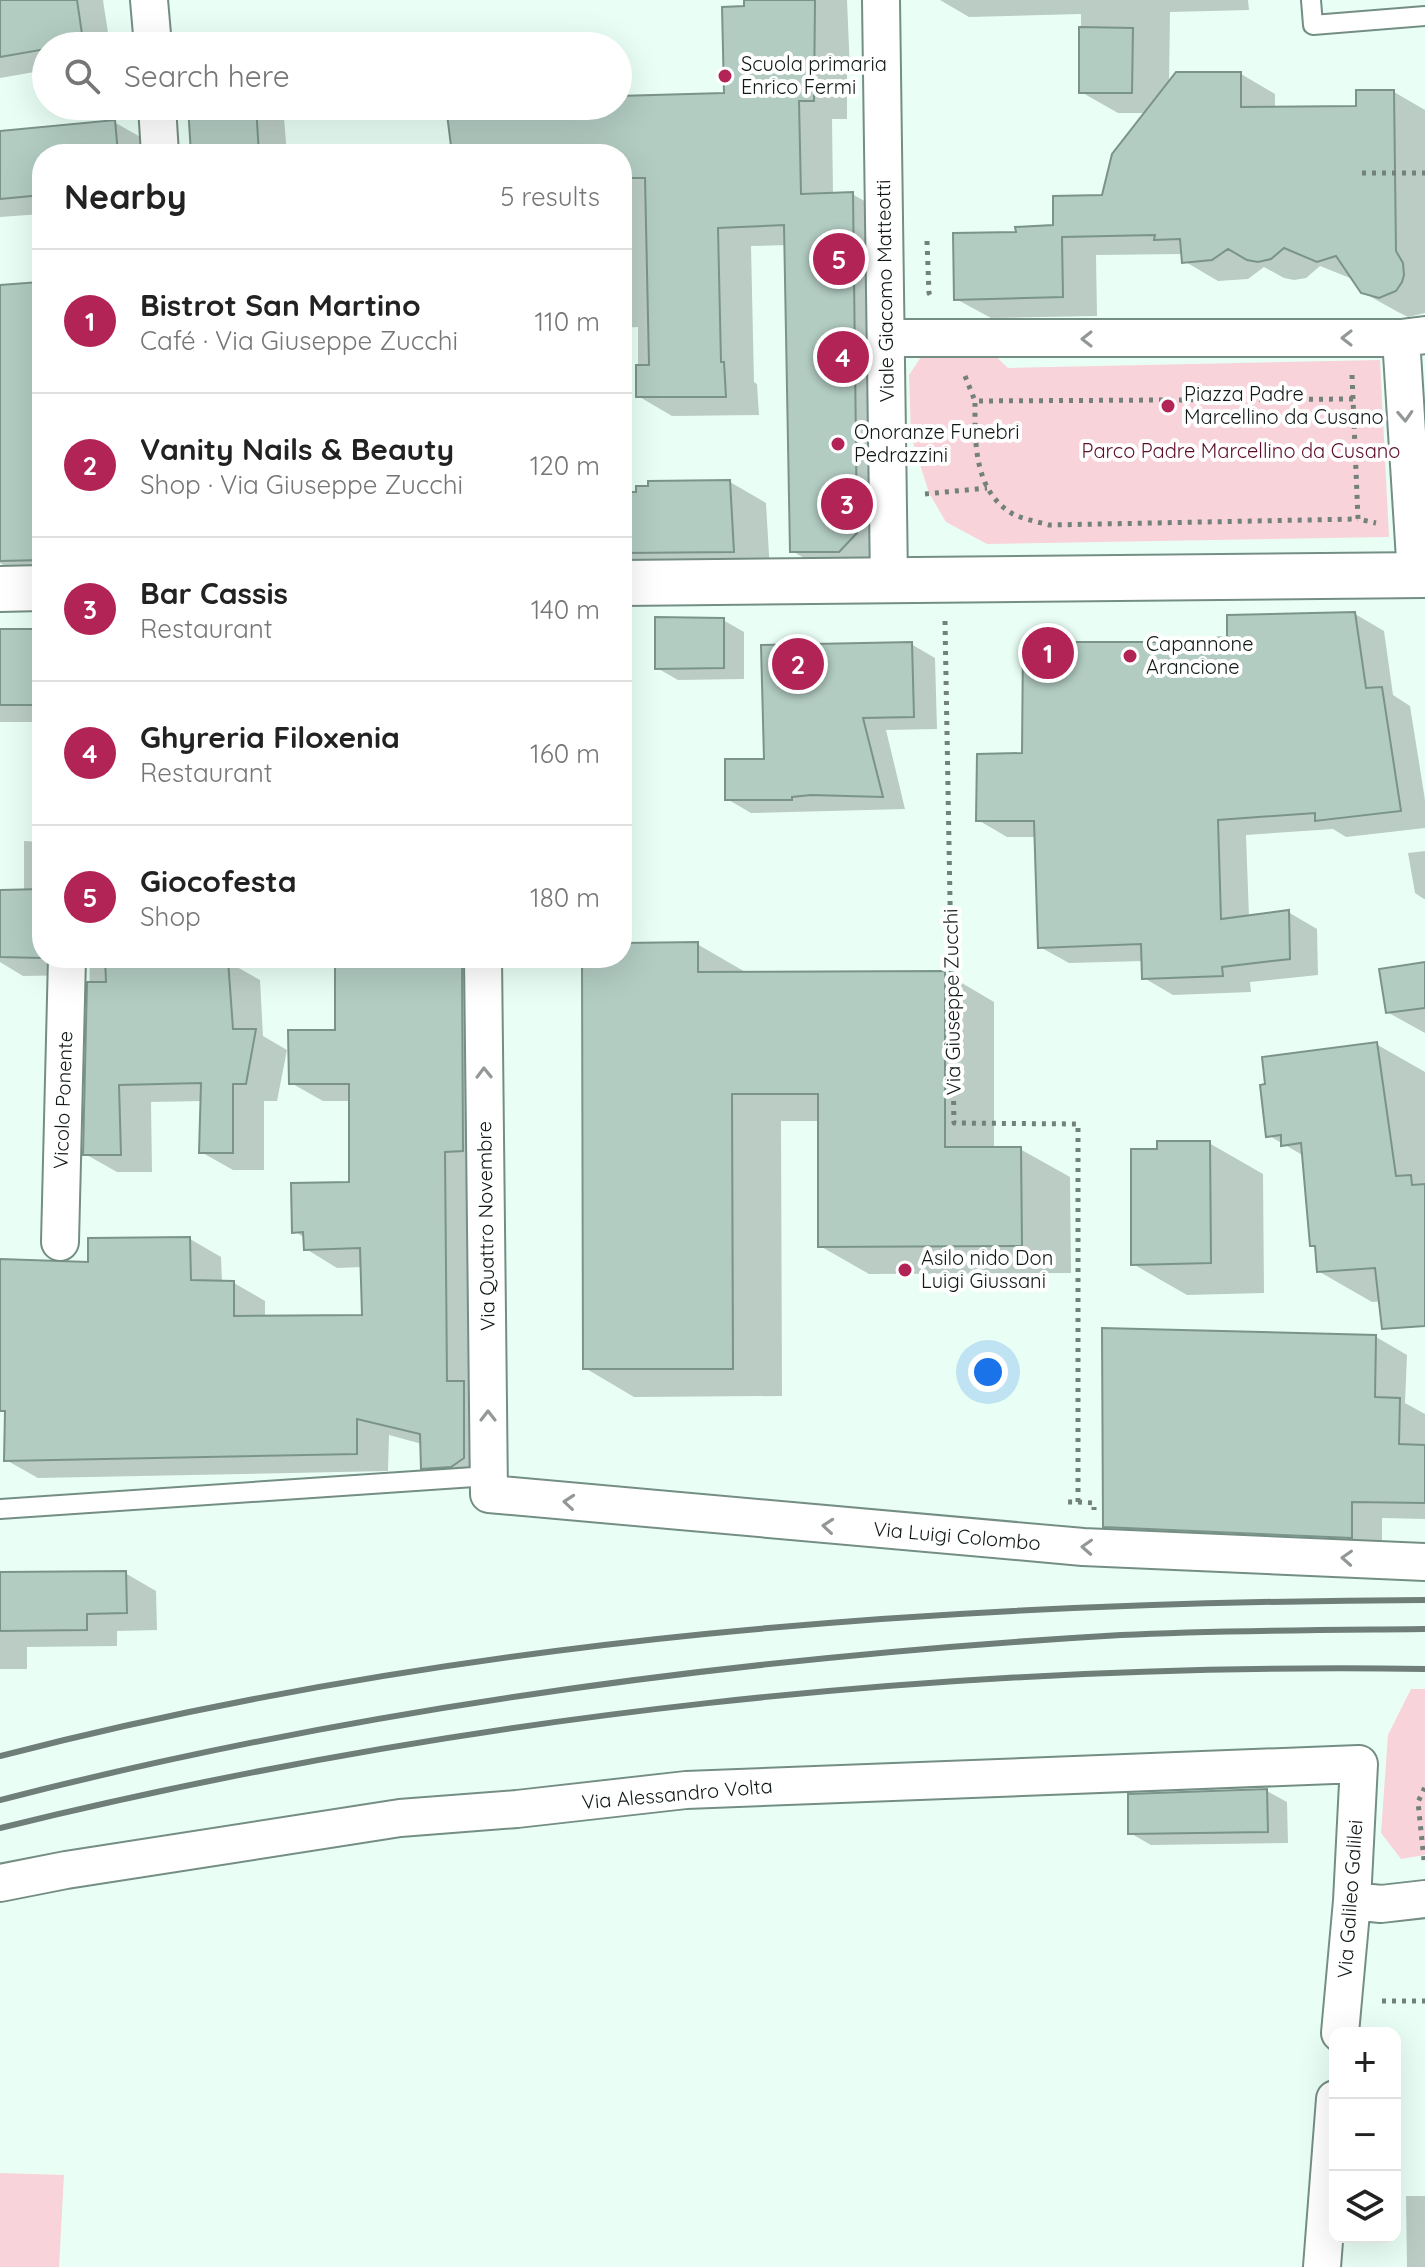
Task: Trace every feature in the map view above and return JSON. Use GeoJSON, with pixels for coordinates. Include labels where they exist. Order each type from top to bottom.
{"type":"FeatureCollection","features":[{"type":"Feature","properties":{"kind":"street"},"geometry":{"type":"LineString","coordinates":[[149,0],[152,32]]}},
{"type":"Feature","properties":{"kind":"street","name":"Viale Giacomo Matteotti"},"geometry":{"type":"LineString","coordinates":[[881,0],[889,581]]}},
{"type":"Feature","properties":{"kind":"street"},"geometry":{"type":"LineString","coordinates":[[158,120],[159,144]]}},
{"type":"Feature","properties":{"kind":"street"},"geometry":{"type":"LineString","coordinates":[[632,583],[1421,575],[1412,532],[1413,337],[886,338]]}},
{"type":"Feature","properties":{"kind":"street"},"geometry":{"type":"LineString","coordinates":[[0,589],[32,588]]}},
{"type":"Feature","properties":{"kind":"street","name":"Vicolo Ponente"},"geometry":{"type":"LineString","coordinates":[[60,1242],[67,968]]}},
{"type":"Feature","properties":{"kind":"street","name":"Via Quattro Novembre"},"geometry":{"type":"LineString","coordinates":[[483,968],[489,1485]]}},
{"type":"Feature","properties":{"kind":"street","name":"Via Luigi Colombo"},"geometry":{"type":"LineString","coordinates":[[489,1485],[1083,1547],[1425,1562]]}},
{"type":"Feature","properties":{"kind":"street","name":"Via Alessandro Volta"},"geometry":{"type":"LineString","coordinates":[[0,1883],[400,1818],[517,1809],[686,1790],[1359,1764]]}},
{"type":"Feature","properties":{"kind":"street","name":"Via Galileo Galilei"},"geometry":{"type":"LineString","coordinates":[[1341,2027],[1352,1901],[1359,1764]]}},
{"type":"Feature","properties":{"kind":"street"},"geometry":{"type":"LineString","coordinates":[[1352,1901],[1381,1904],[1425,1899]]}},
{"type":"Feature","properties":{"kind":"street"},"geometry":{"type":"LineString","coordinates":[[1322,2267],[1329,2171]]}},
{"type":"Feature","properties":{"kind":"lane"},"geometry":{"type":"LineString","coordinates":[[1311,0],[1313,25],[1425,16]]}},
{"type":"Feature","properties":{"kind":"lane"},"geometry":{"type":"LineString","coordinates":[[0,1509],[489,1485]]}},
{"type":"Feature","properties":{"kind":"path"},"geometry":{"type":"LineString","coordinates":[[1362,173],[1425,173]]}},
{"type":"Feature","properties":{"kind":"path"},"geometry":{"type":"LineString","coordinates":[[927,232],[929,293],[957,339]]}},
{"type":"Feature","properties":{"kind":"path"},"geometry":{"type":"LineString","coordinates":[[1350,338],[1358,519]]}},
{"type":"Feature","properties":{"kind":"path"},"geometry":{"type":"LineString","coordinates":[[1353,399],[975,401],[974,449],[987,488],[1012,513],[1049,525],[1358,519],[1412,532]]}},
{"type":"Feature","properties":{"kind":"path"},"geometry":{"type":"LineString","coordinates":[[888,498],[987,488]]}},
{"type":"Feature","properties":{"kind":"path","name":"Via Giuseppe Zucchi"},"geometry":{"type":"LineString","coordinates":[[944,581],[954,1123],[1078,1124],[1078,1502],[1053,1502]]}},
{"type":"Feature","properties":{"kind":"path"},"geometry":{"type":"LineString","coordinates":[[1425,1787],[1418,1802],[1425,1870]]}},
{"type":"Feature","properties":{"kind":"green space","name":"Parco Padre Marcellino da Cusano"},"geometry":{"type":"Polygon","coordinates":[[[986,347],[1008,368],[1380,360],[1389,537],[987,544],[946,522],[929,493],[911,436],[909,375],[925,351],[986,347]]]}},
{"type":"Feature","properties":{"kind":"green space"},"geometry":{"type":"Polygon","coordinates":[[[1411,1689],[1425,1689],[1425,1855],[1401,1859],[1381,1833],[1388,1735],[1411,1689]]]}},
{"type":"Feature","properties":{"kind":"green space"},"geometry":{"type":"Polygon","coordinates":[[[0,2173],[64,2175],[59,2267],[0,2267],[0,2173]]]}},
{"type":"Feature","properties":{"kind":"building"},"geometry":{"type":"Polygon","coordinates":[[[0,0],[77,0],[82,32],[32,32],[32,51],[0,57],[0,0]]]}},
{"type":"Feature","properties":{"kind":"building"},"geometry":{"type":"Polygon","coordinates":[[[744,0],[815,0],[814,101],[799,101],[801,194],[853,192],[857,533],[839,552],[790,552],[784,225],[718,228],[721,362],[724,362],[726,397],[636,397],[636,365],[649,365],[645,178],[632,178],[632,144],[451,144],[448,120],[632,120],[632,96],[724,93],[722,7],[744,6],[744,0]]]}},
{"type":"Feature","properties":{"kind":"building"},"geometry":{"type":"Polygon","coordinates":[[[1079,27],[1133,28],[1132,93],[1079,93],[1079,27]]]}},
{"type":"Feature","properties":{"kind":"building"},"geometry":{"type":"Polygon","coordinates":[[[1176,72],[1241,72],[1241,107],[1356,106],[1356,90],[1394,90],[1396,251],[1403,263],[1404,275],[1396,291],[1379,298],[1361,293],[1336,256],[1317,262],[1284,248],[1271,259],[1258,262],[1247,260],[1228,249],[1212,260],[1182,263],[1180,239],[1154,240],[1155,235],[1062,237],[1063,297],[954,300],[953,233],[1016,232],[1015,227],[1053,225],[1053,196],[1102,195],[1112,154],[1176,72]]]}},
{"type":"Feature","properties":{"kind":"building"},"geometry":{"type":"Polygon","coordinates":[[[115,120],[117,144],[32,144],[32,196],[0,199],[0,131],[115,120]]]}},
{"type":"Feature","properties":{"kind":"building"},"geometry":{"type":"Polygon","coordinates":[[[189,120],[257,120],[258,144],[190,144],[189,120]]]}},
{"type":"Feature","properties":{"kind":"building"},"geometry":{"type":"Polygon","coordinates":[[[32,283],[32,560],[0,561],[0,285],[32,283]]]}},
{"type":"Feature","properties":{"kind":"building"},"geometry":{"type":"Polygon","coordinates":[[[730,480],[734,552],[632,553],[632,492],[636,492],[636,486],[648,486],[648,481],[730,480]]]}},
{"type":"Feature","properties":{"kind":"building"},"geometry":{"type":"Polygon","coordinates":[[[1355,612],[1366,688],[1382,687],[1401,811],[1315,821],[1315,813],[1218,820],[1221,919],[1289,910],[1290,959],[1222,967],[1223,976],[1142,979],[1141,944],[1038,948],[1034,821],[976,821],[977,754],[1022,753],[1023,642],[1188,642],[1227,637],[1227,615],[1355,612]]]}},
{"type":"Feature","properties":{"kind":"building"},"geometry":{"type":"Polygon","coordinates":[[[655,617],[724,618],[724,668],[655,669],[655,617]]]}},
{"type":"Feature","properties":{"kind":"building"},"geometry":{"type":"Polygon","coordinates":[[[0,629],[32,629],[32,705],[0,705],[0,629]]]}},
{"type":"Feature","properties":{"kind":"building"},"geometry":{"type":"Polygon","coordinates":[[[912,642],[914,717],[863,718],[883,797],[811,795],[792,797],[792,800],[725,800],[725,759],[764,759],[761,645],[912,642]]]}},
{"type":"Feature","properties":{"kind":"building"},"geometry":{"type":"Polygon","coordinates":[[[32,889],[32,958],[0,957],[0,890],[32,889]]]}},
{"type":"Feature","properties":{"kind":"building"},"geometry":{"type":"Polygon","coordinates":[[[698,942],[698,972],[945,971],[945,1147],[1021,1147],[1022,1246],[818,1247],[818,1094],[732,1094],[733,1369],[583,1369],[582,968],[632,968],[632,943],[698,942]]]}},
{"type":"Feature","properties":{"kind":"building"},"geometry":{"type":"Polygon","coordinates":[[[1425,962],[1425,1008],[1386,1013],[1379,969],[1425,962]]]}},
{"type":"Feature","properties":{"kind":"building"},"geometry":{"type":"Polygon","coordinates":[[[105,968],[229,968],[233,1029],[256,1029],[246,1084],[233,1084],[233,1153],[199,1153],[201,1083],[119,1085],[121,1155],[83,1155],[87,982],[106,982],[105,968]]]}},
{"type":"Feature","properties":{"kind":"building"},"geometry":{"type":"Polygon","coordinates":[[[335,968],[462,968],[463,1151],[445,1152],[447,1381],[464,1381],[464,1458],[451,1467],[421,1469],[420,1434],[357,1419],[357,1454],[4,1461],[5,1411],[0,1411],[0,1259],[88,1262],[88,1238],[190,1237],[191,1280],[234,1281],[234,1316],[362,1315],[360,1248],[304,1250],[303,1232],[292,1233],[291,1183],[349,1182],[349,1084],[289,1084],[288,1030],[335,1030],[335,968]]]}},
{"type":"Feature","properties":{"kind":"building"},"geometry":{"type":"Polygon","coordinates":[[[1377,1042],[1396,1176],[1411,1175],[1412,1185],[1425,1184],[1425,1326],[1382,1329],[1375,1268],[1317,1272],[1315,1246],[1310,1246],[1301,1143],[1281,1146],[1281,1135],[1266,1137],[1260,1085],[1265,1084],[1262,1057],[1377,1042]]]}},
{"type":"Feature","properties":{"kind":"building"},"geometry":{"type":"Polygon","coordinates":[[[1157,1141],[1210,1141],[1211,1263],[1131,1265],[1131,1149],[1157,1149],[1157,1141]]]}},
{"type":"Feature","properties":{"kind":"building"},"geometry":{"type":"Polygon","coordinates":[[[1102,1328],[1376,1335],[1375,1397],[1400,1398],[1399,1444],[1425,1445],[1425,1503],[1352,1502],[1352,1538],[1103,1527],[1102,1328]]]}},
{"type":"Feature","properties":{"kind":"building"},"geometry":{"type":"Polygon","coordinates":[[[126,1571],[127,1613],[87,1614],[87,1630],[0,1631],[0,1572],[126,1571]]]}},
{"type":"Feature","properties":{"kind":"building"},"geometry":{"type":"Polygon","coordinates":[[[1267,1789],[1268,1832],[1128,1834],[1128,1794],[1267,1789]]]}},
{"type":"Feature","properties":{"kind":"railway"},"geometry":{"type":"LineString","coordinates":[[0,1756],[175,1715],[351,1681],[529,1654],[708,1634],[1066,1608],[1425,1600]]}},
{"type":"Feature","properties":{"kind":"railway"},"geometry":{"type":"LineString","coordinates":[[0,1800],[138,1767],[416,1712],[698,1672],[839,1657],[1121,1635],[1425,1629]]}},
{"type":"Feature","properties":{"kind":"railway"},"geometry":{"type":"LineString","coordinates":[[0,1828],[175,1788],[351,1754],[529,1726],[707,1703],[886,1686],[1066,1675],[1246,1669],[1425,1669]]}},
{"type":"Feature","properties":{"kind":"place","name":"Scuola primaria Enrico Fermi"},"geometry":{"type":"Point","coordinates":[725,76]}},
{"type":"Feature","properties":{"kind":"place","name":"Giocofesta"},"geometry":{"type":"Point","coordinates":[839,259]}},
{"type":"Feature","properties":{"kind":"place","name":"Ghyreria Filoxenia"},"geometry":{"type":"Point","coordinates":[843,357]}},
{"type":"Feature","properties":{"kind":"place","name":"Piazza Padre Marcellino da Cusano"},"geometry":{"type":"Point","coordinates":[1168,406]}},
{"type":"Feature","properties":{"kind":"place","name":"Onoranze Funebri Pedrazzini"},"geometry":{"type":"Point","coordinates":[838,444]}},
{"type":"Feature","properties":{"kind":"place","name":"Bar Cassis"},"geometry":{"type":"Point","coordinates":[847,504]}},
{"type":"Feature","properties":{"kind":"place","name":"Bistrot San Martino"},"geometry":{"type":"Point","coordinates":[1048,653]}},
{"type":"Feature","properties":{"kind":"place","name":"Capannone Arancione"},"geometry":{"type":"Point","coordinates":[1130,656]}},
{"type":"Feature","properties":{"kind":"place","name":"Vanity Nails & Beauty"},"geometry":{"type":"Point","coordinates":[798,664]}},
{"type":"Feature","properties":{"kind":"place","name":"Asilo nido Don Luigi Giussani"},"geometry":{"type":"Point","coordinates":[905,1270]}}]}
